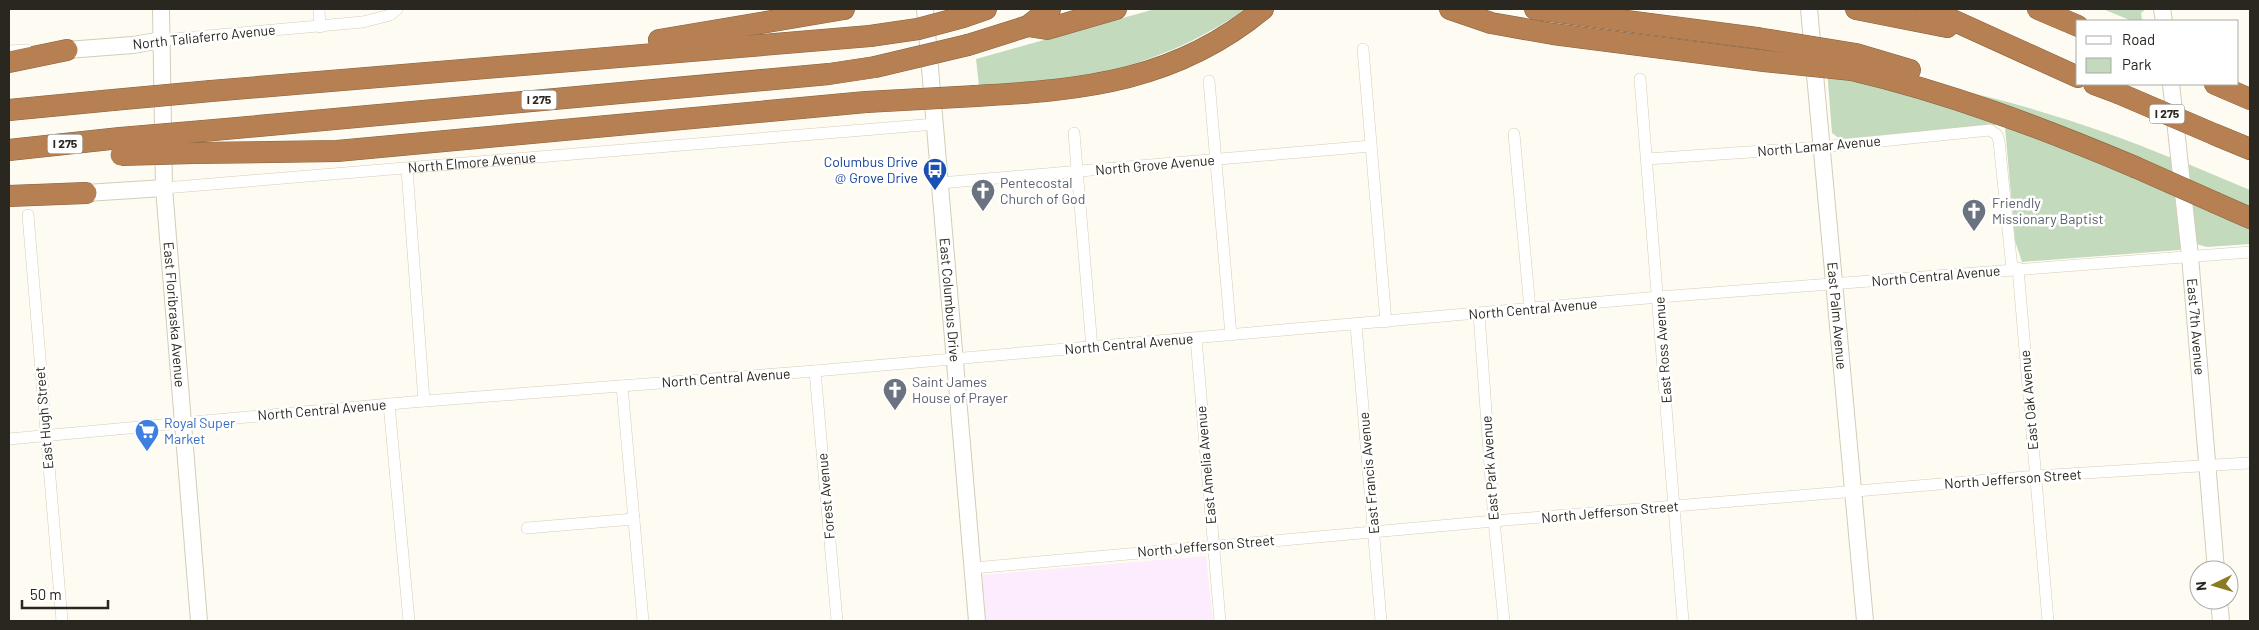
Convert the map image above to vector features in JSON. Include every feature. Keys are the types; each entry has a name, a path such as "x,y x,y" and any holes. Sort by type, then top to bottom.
{"highway":[{"path":"588,58 643,43 844,9"},
{"path":"9,110 588,58 870,36 918,28 986,9"},
{"name":"I 275","path":"10,150 120,146 203,131 829,74 875,67 968,45 1028,26 1050,9"},
{"path":"1028,26 1047,29 1116,9"},
{"path":"120,146 194,153 338,151 866,102 1068,89 1103,84 1184,58 1212,44 1263,9"},
{"path":"1450,9 1491,23 1553,34 1764,61 1854,62"},
{"path":"1536,9 1756,38 1854,62 1918,72 2029,118 2063,137 2250,218"},
{"path":"1856,9 1932,23 2003,44"},
{"path":"1928,9 2076,76"},
{"path":"2038,9 2076,25"},
{"path":"9,62 67,50"},
{"name":"I 275","path":"2096,85 2250,149"},
{"path":"2217,85 2250,100"},
{"path":"9,196 86,193"}],"street":[{"name":"East Floribraska Avenue","path":"161,9 164,188 199,621"},
{"path":"319,9 320,26"},
{"name":"East Columbus Drive","path":"925,9 977,621"},
{"name":"East Palm Avenue","path":"1809,9 1836,285 1865,621"},
{"name":"North Taliaferro Avenue","path":"9,51 67,50 133,45 162,40 320,26 374,20 390,15 396,10"},
{"path":"1363,49 1386,322"},
{"name":"East Ross Avenue","path":"1640,79 1659,298 1683,621"},
{"path":"1209,81 1231,335"},
{"name":"East 7th Avenue","path":"2171,85 2190,256 2215,560"},
{"name":"North Elmore Avenue","path":"9,200 407,169 934,124"},
{"name":"North Lamar Avenue","path":"1647,159 1822,146 1990,130"},
{"name":"East Oak Avenue","path":"1990,130 1997,135 2000,142 2015,268 2036,476 2048,621"},
{"path":"1074,133 1092,348"},
{"path":"1514,134 1530,309"},
{"name":"North Grove Avenue","path":"940,183 1371,146"},
{"path":"407,169 424,401"},
{"name":"East Hugh Street","path":"28,216 62,621"},
{"name":"North Central Avenue","path":"9,438 424,401 815,371 1659,298 1836,285 2015,268 2250,252"},
{"name":"East Park Avenue","path":"1479,314 1494,521 1504,621"},
{"name":"East Francis Avenue","path":"1356,325 1381,621"},
{"name":"East Amelia Avenue","path":"1196,338 1220,621"},
{"name":"Forest Avenue","path":"815,371 837,621"},
{"path":"622,386 643,621"},
{"path":"390,404 409,621"},
{"name":"North Jefferson Street","path":"973,568 1494,521 2036,476 2248,463"},
{"path":"526,528 634,519"}],"shaded area":[{"path":"1206,556 1213,621 986,621 982,575"}],"green space":[{"path":"1155,9 1246,9 1192,41 1134,64 1079,77 979,86 976,59"},
{"path":"2103,9 2146,9 2141,13 2142,20 2130,20"},
{"path":"1827,69 1935,85 2007,102 2092,128 2174,159 2182,248 2179,250 2022,262 2015,241 2005,127 1996,125 1840,139 1832,133"},
{"path":"2188,164 2250,190 2250,244 2207,247 2196,244"}],"place":[{"name":"Columbus Drive @ Grove Drive","path":"935,191"},
{"name":"Pentecostal Church of God","path":"983,212"},
{"name":"Friendly Missionary Baptist","path":"1974,232"},
{"name":"Saint James House of Prayer","path":"895,411"},
{"name":"Royal Super Market","path":"147,452"}]}
